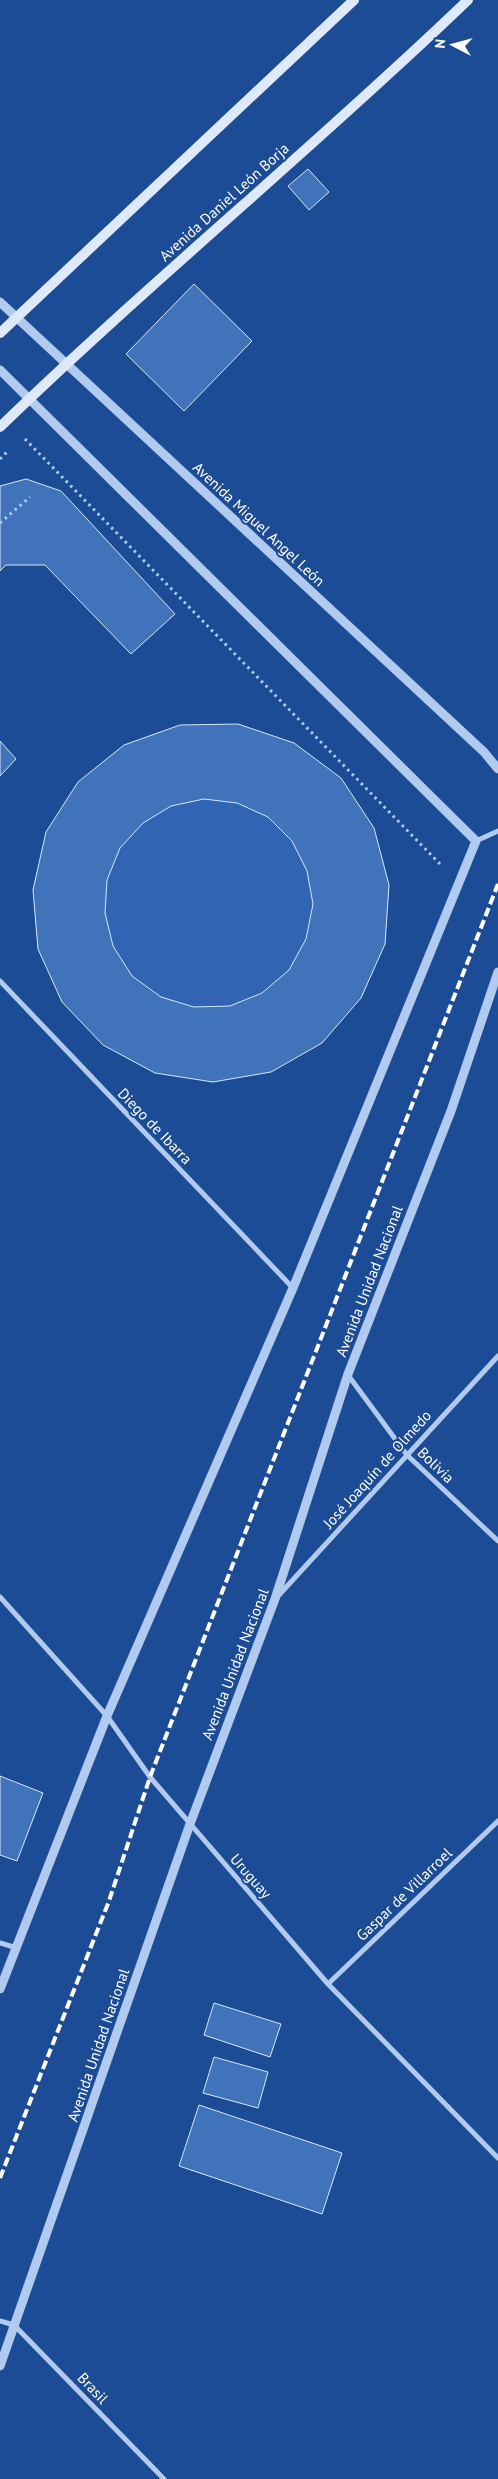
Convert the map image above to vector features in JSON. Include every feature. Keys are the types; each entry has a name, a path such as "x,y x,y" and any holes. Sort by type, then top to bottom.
{"main road":[{"path":"0,333 354,0"},
{"name":"Avenida Daniel León Borja","path":"0,427 66,364 408,57 468,0"}],"street":[{"name":"Avenida Miguel Angel León","path":"0,302 484,752 498,769"},
{"path":"0,370 476,841"},
{"path":"0,1989 107,1716 293,1288 476,841 498,831"},
{"name":"Avenida Unidad Nacional","path":"0,2366 190,1824 275,1600 348,1374 451,1111 498,972"},
{"name":"Diego de Ibarra","path":"0,980 293,1288"},
{"name":"José Joaquín de Olmedo","path":"275,1600 498,1356"},
{"name":"Bolivia","path":"348,1374 407,1454 498,1541"},
{"name":"Uruguay","path":"0,1598 107,1716 150,1777 328,1984 498,2158"},
{"name":"Gaspar de Villarroel","path":"328,1984 498,1821"},
{"path":"0,1943 16,1948"},
{"name":"Brasil","path":"0,2321 14,2325 164,2479"}],"path":[{"path":"12,415 23,437 460,884"},
{"path":"0,523 30,497"}],"shaded area":[{"path":"238,724 294,743 341,778 374,828 389,885 385,944 361,998 322,1043 271,1072 213,1082 155,1073 103,1045 62,1002 38,949 33,890 46,832"}],"building":[{"path":"308,169 329,192 309,210 288,186"},
{"path":"194,284 252,341 184,411 126,354"},
{"path":"26,479 61,491 175,614 131,654 45,565 6,565 0,571 0,486"},
{"path":"238,724 294,743 341,778 374,828 389,885 385,944 361,998 322,1043 271,1072 213,1082 155,1073 103,1045 62,1002 38,949 33,890 46,832 78,782 124,745 180,725","holes":["204,799 237,803 268,817 292,841 307,871 313,904 306,939 289,970 262,993 230,1006 194,1007 161,997 132,976 113,946 105,913 107,880 120,848 143,823 171,806"]},
{"path":"0,741 16,759 0,776"},
{"path":"0,1776 43,1793 17,1861 0,1855"},
{"path":"214,2003 281,2024 270,2057 204,2035"},
{"path":"214,2057 268,2072 258,2108 203,2093"},
{"path":"199,2105 342,2153 322,2214 179,2166"}],"railway":[{"path":"0,2178 109,1901 150,1777 498,884"}]}
